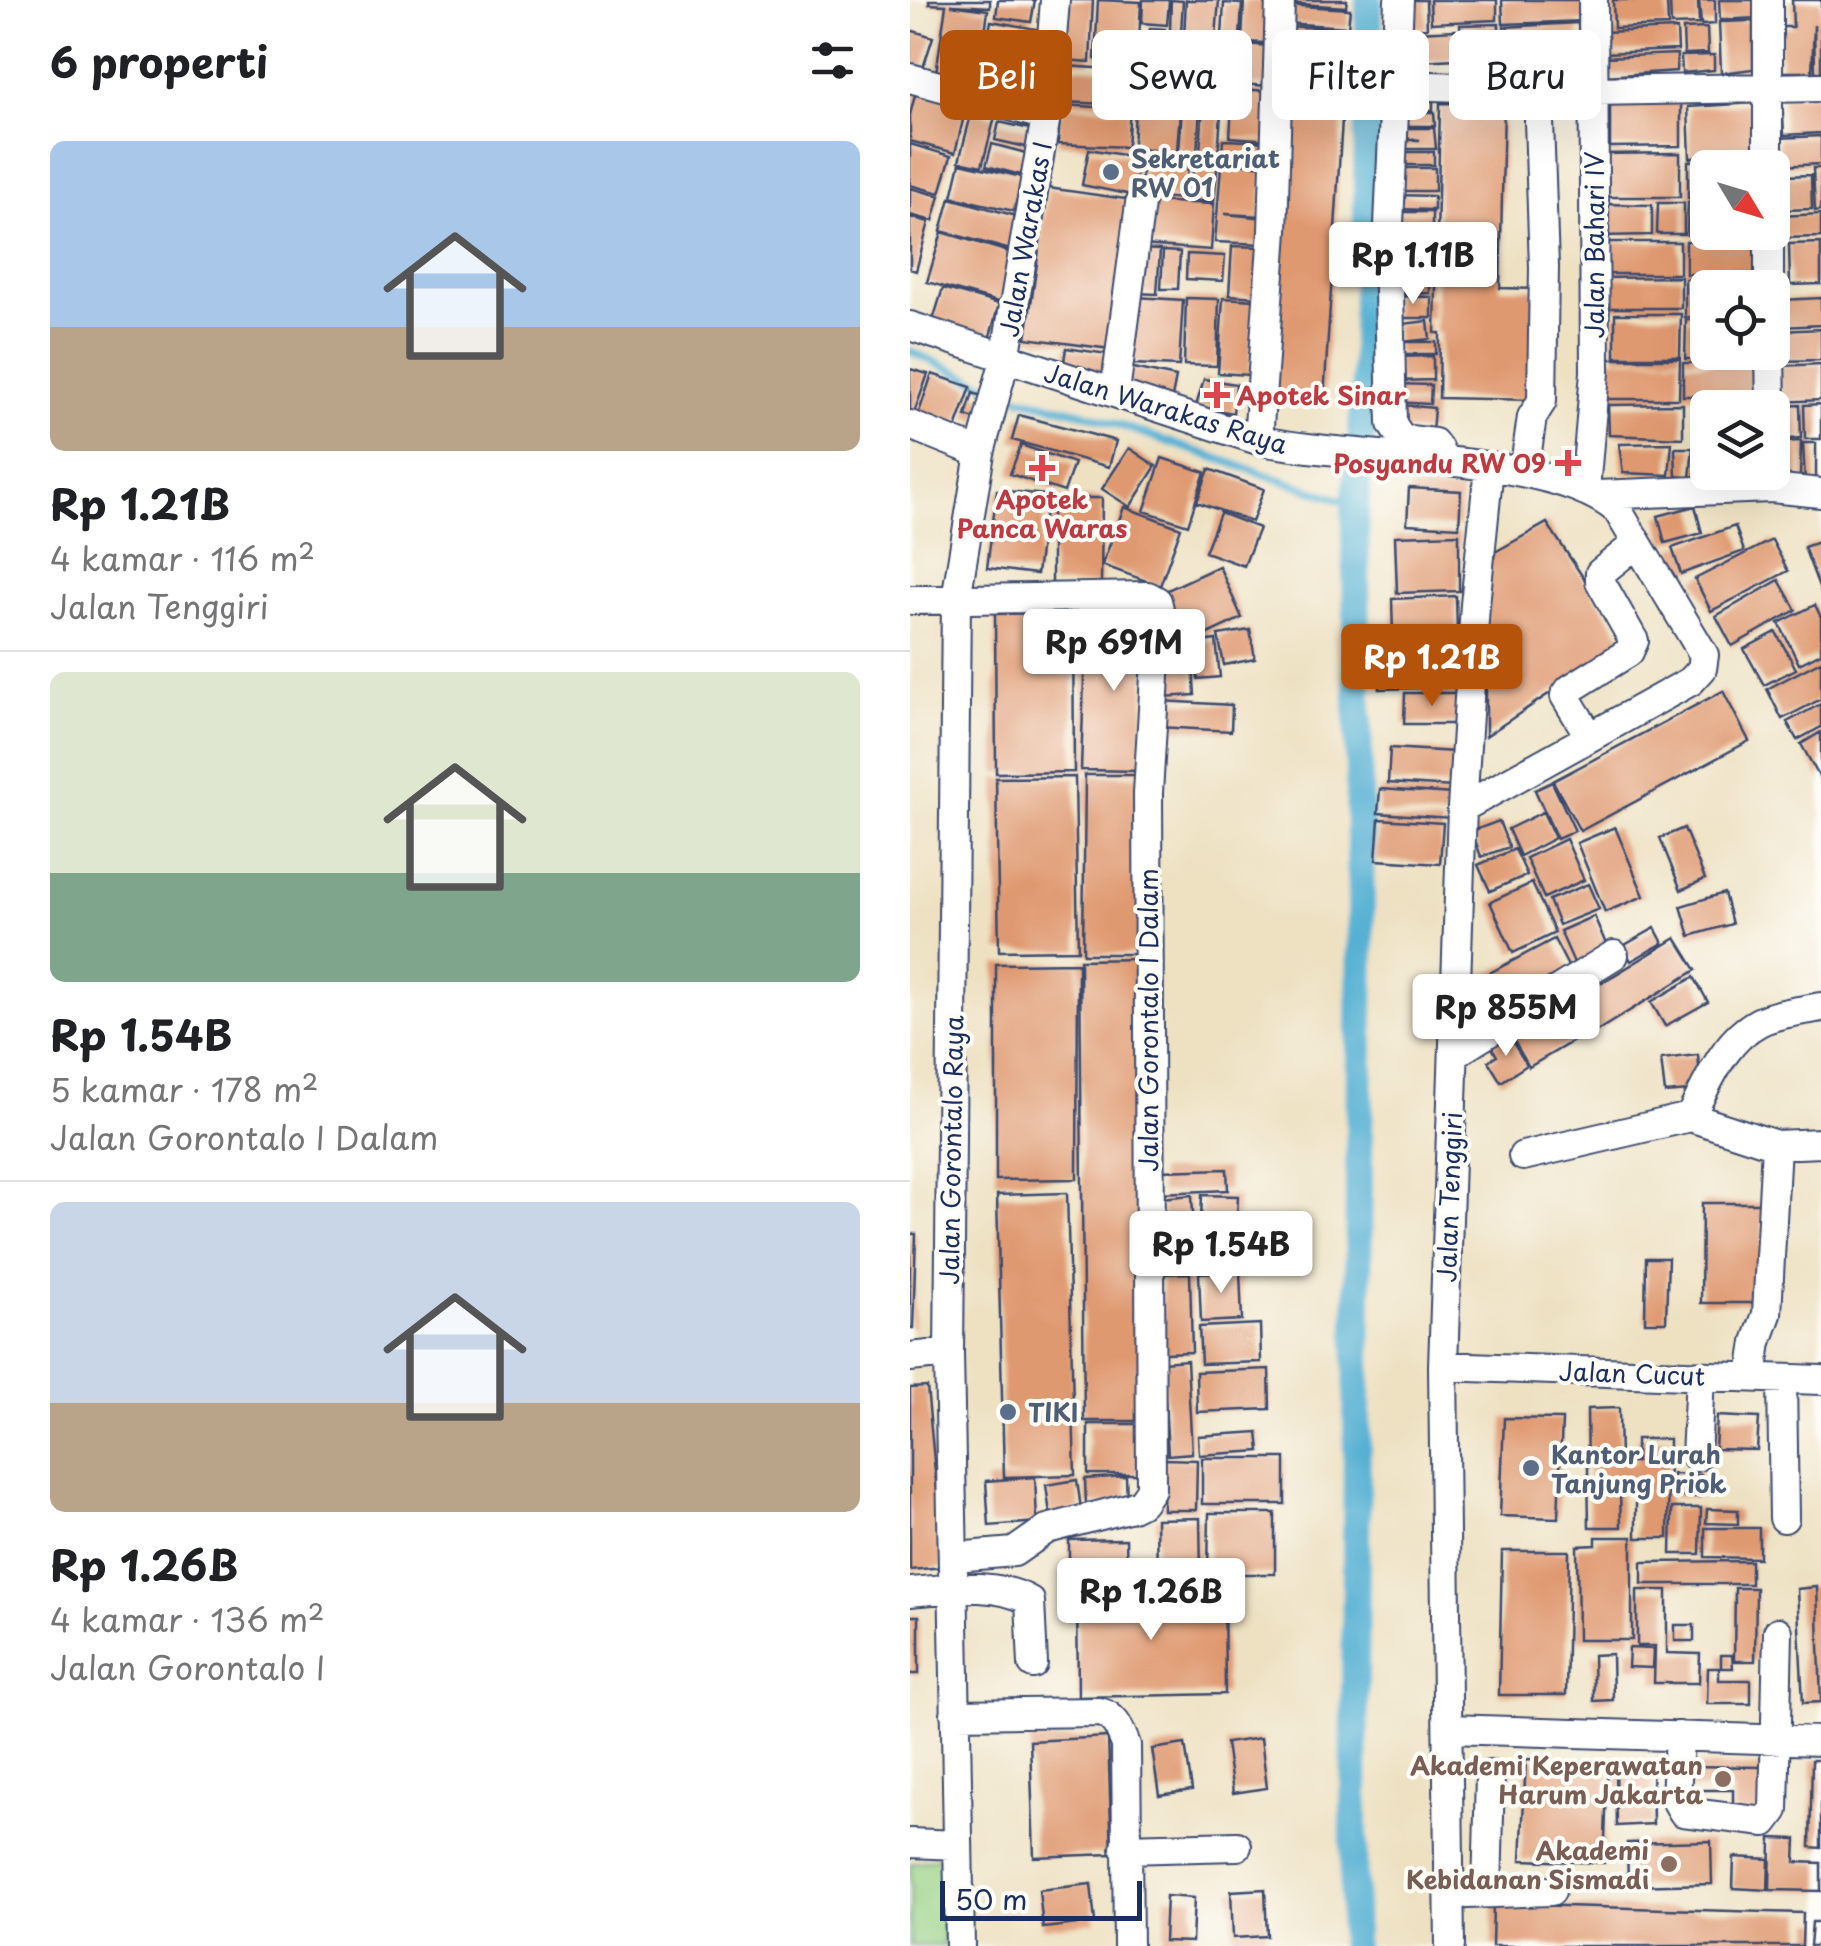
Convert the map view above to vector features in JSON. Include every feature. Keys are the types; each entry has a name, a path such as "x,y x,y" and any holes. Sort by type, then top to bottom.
{"street":[{"name":"Jalan Warakas I","path":"1053,30 1056,0"},
{"path":"1258,440 1273,231 1280,0"},
{"path":"1399,30 1400,0"},
{"name":"Jalan Bahari IV","path":"1594,0 1594,30"},
{"path":"1768,0 1768,150"},
{"path":"910,78 940,86"},
{"path":"1601,91 1821,87"},
{"name":"Jalan Warakas I","path":"1004,366 1045,120"},
{"path":"1395,120 1388,247 1392,424 1402,439 1434,443 1438,462 1524,472 1592,492 1618,510 1704,655 1702,669 1690,680 1462,808"},
{"name":"Jalan Bahari IV","path":"1592,492 1594,120"},
{"path":"1524,472 1532,417 1542,401 1544,266 1539,122"},
{"path":"1115,392 1140,204"},
{"name":"Jalan Warakas Raya","path":"910,326 1004,366 1115,392 1258,440 1298,449 1438,462"},
{"name":"Jalan Gorontalo Raya","path":"960,1946 949,1353 956,599 980,453 1004,366"},
{"path":"910,425 980,453"},
{"name":"Jalan Tenggiri","path":"1450,1946 1442,1366 1462,808 1475,605 1489,466"},
{"path":"1592,492 1690,485"},
{"path":"1790,485 1821,493"},
{"path":"1590,737 1565,696 1629,652 1634,640 1600,581 1600,573 1636,544"},
{"name":"Jalan Gorontalo I Dalam","path":"955,1556 1014,1552 1057,1525 1142,1502 1151,1489 1148,793 1159,609 1157,601 1148,596 956,599"},
{"path":"910,600 956,599"},
{"path":"1454,1054 1614,955"},
{"path":"1690,1117 1723,1055 1741,1035 1761,1020 1821,1007"},
{"path":"1523,1156 1690,1117 1776,1145 1821,1143"},
{"path":"1752,1376 1757,1342 1767,1314 1776,1145"},
{"path":"910,1357 949,1353"},
{"name":"Jalan Cucut","path":"1442,1366 1821,1380"},
{"path":"1696,1458 1700,1376"},
{"path":"1782,1379 1784,1518"},
{"path":"910,1592 956,1588 1015,1592 1030,1601 1033,1664"},
{"path":"1679,1736 1676,1800 1683,1812 1765,1822 1774,1810 1778,1632"},
{"path":"955,1714 1109,1714 1126,1745 1128,1946"},
{"path":"1448,1729 1821,1741"},
{"path":"1487,1892 1490,1775"},
{"path":"910,1843 958,1845"},
{"path":"1126,1850 1237,1846"},
{"path":"1451,1894 1551,1890"}],"green space":[{"path":"941,1857 944,1946 910,1946 910,1864"}],"building":[{"path":"929,0 990,0 990,7 951,5 988,10 985,30 942,30 946,5 929,4"},
{"path":"998,0 1035,0 1031,22 996,17"},
{"path":"1068,0 1093,0 1090,62 1072,61 1072,30 1066,30"},
{"path":"1098,0 1141,2 1140,30 1096,30"},
{"path":"1143,0 1169,0 1167,25 1142,23"},
{"path":"1171,0 1183,1 1181,30 1170,30"},
{"path":"1186,0 1219,0 1217,30 1184,30"},
{"path":"1244,0 1269,0 1267,43 1252,42 1252,30 1243,30"},
{"path":"1284,0 1347,0 1346,7"},
{"path":"1404,0 1426,0 1427,28 1405,29"},
{"path":"1430,0 1497,0 1497,20 1431,23"},
{"path":"1502,0 1584,0 1585,21 1503,24"},
{"path":"1613,0 1667,0 1668,26 1614,28"},
{"path":"1670,0 1698,0 1699,24 1671,25"},
{"path":"1699,0 1715,0 1715,24 1701,25"},
{"path":"1719,0 1756,0 1756,18 1720,20"},
{"path":"1792,0 1821,0 1821,72 1815,72 1814,25 1812,72 1781,72 1779,27 1793,27"},
{"path":"1224,3 1242,4 1240,30 1222,30"},
{"path":"1283,5 1350,9 1348,27 1282,23"},
{"path":"991,21 1036,29 1036,30 989,30"},
{"path":"1753,21 1753,69 1721,73 1719,22"},
{"path":"1578,23 1578,30 1504,30"},
{"path":"1499,24 1499,30 1460,30 1460,25"},
{"path":"1284,26 1343,29 1343,30 1284,30"},
{"path":"1707,28 1708,53 1684,54 1683,29"},
{"path":"1677,29 1678,50 1604,53 1603,32"},
{"path":"910,30 933,37 923,68 910,64"},
{"path":"1449,30 1449,59 1429,60 1429,31"},
{"path":"1252,45 1271,46 1269,86 1252,85"},
{"path":"1677,54 1676,71 1606,76 1604,57"},
{"path":"1714,55 1714,70 1682,73 1681,56"},
{"path":"1072,67 1092,68 1092,103 1072,102"},
{"path":"1252,90 1272,91 1271,140 1230,137 1231,120 1252,120"},
{"path":"916,91 940,97 940,120 963,120 955,153 910,141 910,115"},
{"path":"1429,92 1433,92 1433,110 1429,110"},
{"path":"1821,94 1821,133 1784,135 1782,96"},
{"path":"1610,97 1681,97 1681,146 1610,147"},
{"path":"1440,103 1449,103 1449,120 1504,120 1500,288 1539,289 1537,400 1439,398 1440,333 1435,333"},
{"path":"1755,103 1758,150 1690,150 1690,158 1688,107"},
{"path":"1072,106 1092,107 1092,120 1129,120 1127,147 1058,144 1060,120 1072,120"},
{"path":"1429,112 1434,112 1435,126 1401,126 1401,120 1429,120"},
{"path":"970,120 994,120 982,166 959,161"},
{"path":"1134,120 1179,120 1177,151 1133,149"},
{"path":"1181,120 1199,120 1197,152 1179,151"},
{"path":"1202,120 1221,120 1218,156 1200,154"},
{"path":"1290,120 1342,120 1324,398 1272,395"},
{"path":"999,122 1030,129 1026,147 995,140"},
{"path":"1403,128 1434,128 1436,149 1400,149 1400,140 1420,140 1402,138"},
{"path":"1821,136 1821,164 1790,166 1790,150 1779,150 1778,138"},
{"path":"1223,140 1270,142 1269,165 1229,162 1264,166 1261,216 1225,214 1266,218 1264,244 1215,242"},
{"path":"910,144 951,156 940,193 910,185"},
{"path":"992,144 1026,153 1021,175 986,166"},
{"name":"Sekretariat RW 01","path":"1089,149 1140,158 1132,195 1082,185"},
{"path":"1398,152 1434,152 1434,165 1398,165"},
{"path":"1680,153 1680,197 1600,197 1600,154"},
{"path":"1143,158 1188,161 1186,199 1140,196"},
{"path":"1194,158 1218,159 1214,202 1191,200"},
{"path":"1690,161 1690,198 1688,198"},
{"path":"960,163 1022,177 1014,211 952,197"},
{"path":"1399,168 1435,168 1435,191 1399,191"},
{"path":"1813,168 1821,168 1821,210 1815,211"},
{"path":"1811,175 1812,209 1790,210 1790,176"},
{"path":"910,188 940,196 933,221 910,215"},
{"path":"1048,188 1133,200 1111,349 1026,338"},
{"path":"1395,195 1434,196 1434,210 1394,209"},
{"path":"950,198 1020,217 1011,250 941,231"},
{"path":"1146,201 1214,204 1211,250 1143,245"},
{"path":"1688,202 1690,202 1690,235"},
{"path":"1658,203 1684,203 1684,234 1657,234"},
{"path":"1599,204 1652,205 1652,235 1599,236"},
{"path":"1397,212 1432,212 1432,250 1395,249"},
{"path":"1821,214 1821,237 1790,238 1790,215"},
{"path":"910,217 929,222 916,271 910,269"},
{"path":"942,232 1019,255 1005,304 927,282"},
{"path":"1686,241 1690,241 1690,250 1760,250 1760,270 1690,270 1686,274"},
{"path":"1600,242 1680,242 1680,274 1600,274"},
{"path":"1821,243 1821,284 1790,285 1790,244"},
{"path":"1232,246 1260,247 1257,297 1229,295"},
{"path":"1137,249 1160,250 1157,294 1134,293"},
{"path":"1163,251 1180,252 1178,289 1161,289"},
{"path":"1392,252 1434,253 1433,268 1392,267"},
{"path":"1187,254 1225,256 1223,281 1186,279"},
{"path":"1396,271 1430,271 1430,293 1396,294"},
{"path":"1681,277 1681,308 1601,308 1601,278"},
{"path":"1685,279 1690,279 1690,317 1685,317"},
{"path":"943,288 999,304 988,343 931,327"},
{"path":"1394,296 1432,297 1432,318 1393,318"},
{"path":"1136,297 1183,300 1179,366 1132,364"},
{"path":"1186,298 1219,299 1217,366 1184,365"},
{"path":"1223,298 1254,300 1250,375 1218,373"},
{"path":"1821,298 1821,325 1790,327 1790,300"},
{"path":"1615,314 1681,314 1680,357 1615,357"},
{"path":"1686,320 1690,320 1690,359 1685,359"},
{"path":"1428,321 1430,339 1402,342 1436,342 1436,354 1397,354 1395,325"},
{"path":"1821,329 1821,360 1790,361 1790,331"},
{"path":"1066,348 1115,355 1111,382 1062,375"},
{"path":"1433,356 1433,380 1397,381 1396,357"},
{"path":"1604,359 1680,359 1679,399 1604,399"},
{"path":"1683,363 1690,363 1690,370 1758,370 1758,390 1690,390 1690,396 1683,396"},
{"path":"1821,364 1821,400 1790,402 1790,390 1780,390 1779,370 1790,370 1790,365"},
{"path":"1129,367 1176,377 1171,402 1124,392"},
{"path":"910,369 928,374 914,413 910,412"},
{"path":"932,374 971,387 955,431 917,418"},
{"name":"Apotek Sinar","path":"1204,379 1236,384 1233,413 1196,406"},
{"path":"1396,384 1431,385 1430,404 1396,402"},
{"path":"973,393 984,397 977,420 966,416"},
{"path":"1683,404 1683,438 1609,435 1608,405"},
{"path":"1821,404 1821,439 1805,439 1804,405"},
{"path":"1401,405 1434,408 1432,433 1398,430"},
{"path":"1790,405 1800,405 1801,438 1790,439"},
{"path":"1019,415 1116,441 1109,467 1012,440"},
{"path":"1790,441 1801,441 1800,479 1790,480"},
{"path":"1672,443 1669,475 1623,473 1619,444"},
{"path":"1803,443 1816,443 1816,483 1805,483"},
{"name":"Apotek Panca Waras","path":"1021,445 1074,463 1064,492 1010,474"},
{"path":"1129,448 1156,466 1130,507 1102,489"},
{"path":"1675,448 1690,448 1690,478 1676,476"},
{"path":"1162,458 1205,472 1188,525 1144,511"},
{"path":"1209,469 1264,489 1252,522 1197,502"},
{"path":"1409,488 1461,491 1459,527 1407,524"},
{"path":"997,490 1047,495 1037,574 987,568"},
{"path":"1052,498 1102,498 1101,584 1052,585"},
{"path":"1695,506 1702,533 1665,543 1658,516"},
{"path":"1124,507 1181,528 1160,586 1102,565"},
{"path":"1220,513 1259,528 1244,566 1205,552"},
{"path":"1547,523 1626,642 1486,736 1486,557"},
{"path":"1735,526 1744,551 1681,574 1672,548"},
{"path":"1459,534 1459,591 1397,593 1395,536"},
{"path":"1772,540 1788,571 1711,611 1695,579"},
{"path":"1821,541 1821,592 1804,547"},
{"path":"1219,566 1242,618 1184,645 1161,593"},
{"path":"1779,580 1796,610 1732,646 1716,616"},
{"path":"1456,596 1457,632 1393,635 1392,599"},
{"path":"1815,605 1821,617 1821,653 1799,664 1779,623"},
{"path":"1073,613 1074,772 996,773 995,614"},
{"path":"1086,616 1147,618 1142,771 1081,770"},
{"path":"1250,630 1255,659 1224,665 1218,635"},
{"path":"1776,632 1796,669 1764,685 1744,649"},
{"path":"1456,639 1458,687 1379,689 1378,641"},
{"path":"1216,640 1220,677 1198,679 1194,643"},
{"path":"1191,644 1192,662 1165,664 1164,646"},
{"path":"1821,661 1821,699 1782,719 1767,689"},
{"path":"1193,665 1195,695 1162,697 1160,668"},
{"path":"1723,691 1749,741 1580,831 1553,781"},
{"path":"1405,693 1459,693 1459,724 1404,724"},
{"path":"1161,701 1232,705 1231,731 1159,727"},
{"path":"1821,704 1821,727 1797,740 1787,722"},
{"path":"1821,732 1821,780 1801,744"},
{"path":"1390,748 1455,752 1453,787 1388,783"},
{"path":"1085,775 1140,775 1139,954 1083,954"},
{"path":"1075,777 1078,950 999,951 996,778"},
{"path":"1552,782 1575,831 1557,839 1535,790"},
{"path":"1380,789 1453,794 1451,818 1378,813"},
{"path":"1543,812 1555,838 1520,856 1508,829"},
{"path":"1379,819 1443,823 1440,864 1376,860"},
{"path":"1499,821 1509,847 1481,857 1472,831"},
{"path":"1615,827 1644,896 1605,912 1577,843"},
{"path":"1684,828 1705,879 1681,890 1660,838"},
{"path":"1566,839 1584,880 1544,898 1526,858"},
{"path":"1515,849 1527,875 1490,891 1478,865"},
{"path":"1532,883 1555,933 1513,953 1490,902"},
{"path":"1588,884 1599,909 1559,925 1549,900"},
{"path":"1724,893 1732,924 1690,936 1681,906"},
{"path":"1594,916 1609,951 1575,965 1560,931"},
{"path":"1655,928 1663,943 1631,961 1623,946"},
{"path":"1676,938 1696,970 1595,1032 1575,999"},
{"path":"1554,939 1573,976 1501,1014 1482,977"},
{"path":"1141,959 1144,1421 1084,1421 1080,960"},
{"path":"1078,963 1077,1179 996,1180 996,964"},
{"path":"1694,977 1708,1002 1665,1026 1651,1002"},
{"path":"1570,998 1590,1031 1529,1067 1510,1034"},
{"path":"1508,1035 1527,1065 1501,1082 1488,1061 1497,1056 1491,1046"},
{"path":"1698,1055 1701,1090 1665,1093 1661,1059"},
{"path":"1227,1169 1228,1190 1160,1193 1159,1171"},
{"path":"1067,1193 1075,1475 1004,1477 997,1195"},
{"path":"1192,1195 1195,1254 1164,1256 1161,1198"},
{"path":"1202,1195 1238,1196 1236,1242 1200,1241"},
{"path":"1702,1203 1763,1203 1763,1303 1701,1303"},
{"path":"910,1234 916,1234 913,1328 910,1328"},
{"path":"1646,1258 1668,1258 1666,1322 1645,1322"},
{"path":"1240,1271 1242,1320 1201,1322 1199,1273"},
{"path":"1190,1273 1192,1352 1164,1353 1161,1274"},
{"path":"1260,1324 1261,1362 1201,1364 1199,1327"},
{"path":"1187,1360 1192,1453 1168,1455 1163,1362"},
{"path":"1269,1369 1270,1409 1197,1412 1196,1372"},
{"path":"927,1387 944,1567 910,1570 910,1388"},
{"path":"1619,1408 1620,1462 1636,1462 1636,1439 1669,1439 1668,1538 1636,1538 1636,1492 1620,1492 1621,1527 1589,1527 1587,1409"},
{"path":"1717,1416 1759,1418 1757,1450 1715,1449"},
{"name":"Kantor Lurah Tanjung Priok","path":"1504,1418 1562,1419 1558,1518 1500,1516"},
{"path":"1088,1424 1149,1424 1149,1474 1088,1474"},
{"path":"1258,1432 1260,1451 1199,1455 1198,1436"},
{"path":"1202,1458 1285,1458 1285,1504 1202,1504"},
{"path":"1164,1459 1197,1460 1196,1510 1163,1510"},
{"path":"1673,1474 1701,1475 1699,1497 1672,1496"},
{"path":"1126,1476 1127,1502 1086,1505 1085,1479"},
{"path":"1035,1477 1037,1522 989,1526 986,1481"},
{"path":"1077,1480 1081,1509 1050,1514 1046,1485"},
{"path":"1672,1508 1701,1508 1700,1554 1671,1554"},
{"path":"1707,1509 1738,1510 1738,1524 1706,1523"},
{"path":"1209,1513 1275,1513 1275,1574 1208,1574"},
{"path":"1200,1518 1201,1574 1157,1575 1156,1519"},
{"path":"1705,1528 1759,1528 1759,1558 1705,1557"},
{"path":"1596,1537 1632,1537 1632,1640 1578,1640 1577,1546 1596,1545"},
{"path":"1126,1539 1127,1577 1069,1578 1069,1540"},
{"path":"1502,1551 1569,1551 1566,1695 1499,1695"},
{"path":"1751,1561 1751,1584 1642,1584 1642,1562"},
{"path":"1817,1587 1821,1702 1803,1703 1797,1589"},
{"path":"1735,1588 1756,1588 1755,1661 1734,1661"},
{"path":"1224,1589 1225,1694 1078,1697 1077,1591"},
{"path":"1637,1590 1667,1590 1667,1653 1700,1654 1699,1683 1654,1683 1655,1646 1637,1646"},
{"path":"910,1616 919,1616 919,1674 910,1674"},
{"path":"1675,1625 1694,1625 1694,1641 1675,1641"},
{"path":"1629,1648 1653,1649 1652,1668 1628,1667"},
{"path":"1612,1654 1613,1700 1594,1701 1593,1655"},
{"path":"1721,1655 1732,1655 1733,1668 1721,1668"},
{"path":"1708,1668 1719,1668 1719,1680 1751,1680 1751,1704 1707,1704"},
{"path":"1108,1737 1112,1854 1034,1857 1030,1741"},
{"path":"1261,1738 1267,1788 1233,1793 1226,1743"},
{"path":"1185,1744 1192,1790 1159,1795 1152,1749"},
{"path":"1526,1759 1608,1762 1604,1863 1521,1860"},
{"path":"1812,1760 1821,1760 1821,1848 1810,1847"},
{"path":"1652,1762 1653,1824 1617,1826 1616,1763"},
{"name":"Akademi Keperawatan Harum Jakarta","path":"1684,1766 1763,1767 1762,1812 1733,1812 1733,1790 1684,1790"},
{"path":"1771,1838 1796,1839 1795,1862 1821,1863 1821,1891 1770,1890"},
{"name":"Akademi Kebidanan Sismadi","path":"1711,1841 1712,1884 1628,1886 1627,1843"},
{"path":"1734,1857 1769,1859 1768,1890 1733,1888"},
{"path":"1091,1884 1095,1922 1043,1928 1039,1890"},
{"path":"1265,1889 1267,1936 1233,1938 1231,1891"},
{"path":"1166,1896 1194,1898 1192,1942 1164,1941"},
{"path":"1493,1904 1803,1913 1802,1946 1492,1946"},
{"path":"1812,1922 1821,1922 1821,1946 1810,1946"}],"waterway":[{"path":"1353,1946 1361,907 1355,505 1365,394 1369,0"},
{"path":"910,351 1005,394 1083,413 1355,505"}],"place":[{"name":"Sekretariat RW 01","path":"1111,172"},
{"name":"Apotek Sinar","path":"1217,395"},
{"name":"Posyandu RW 09","path":"1568,463"},
{"name":"Apotek Panca Waras","path":"1042,468"},
{"name":"TIKI","path":"1008,1412"},
{"name":"Kantor Lurah Tanjung Priok","path":"1531,1468"},
{"name":"Akademi Keperawatan Harum Jakarta","path":"1723,1779"},
{"name":"Akademi Kebidanan Sismadi","path":"1669,1864"}]}
